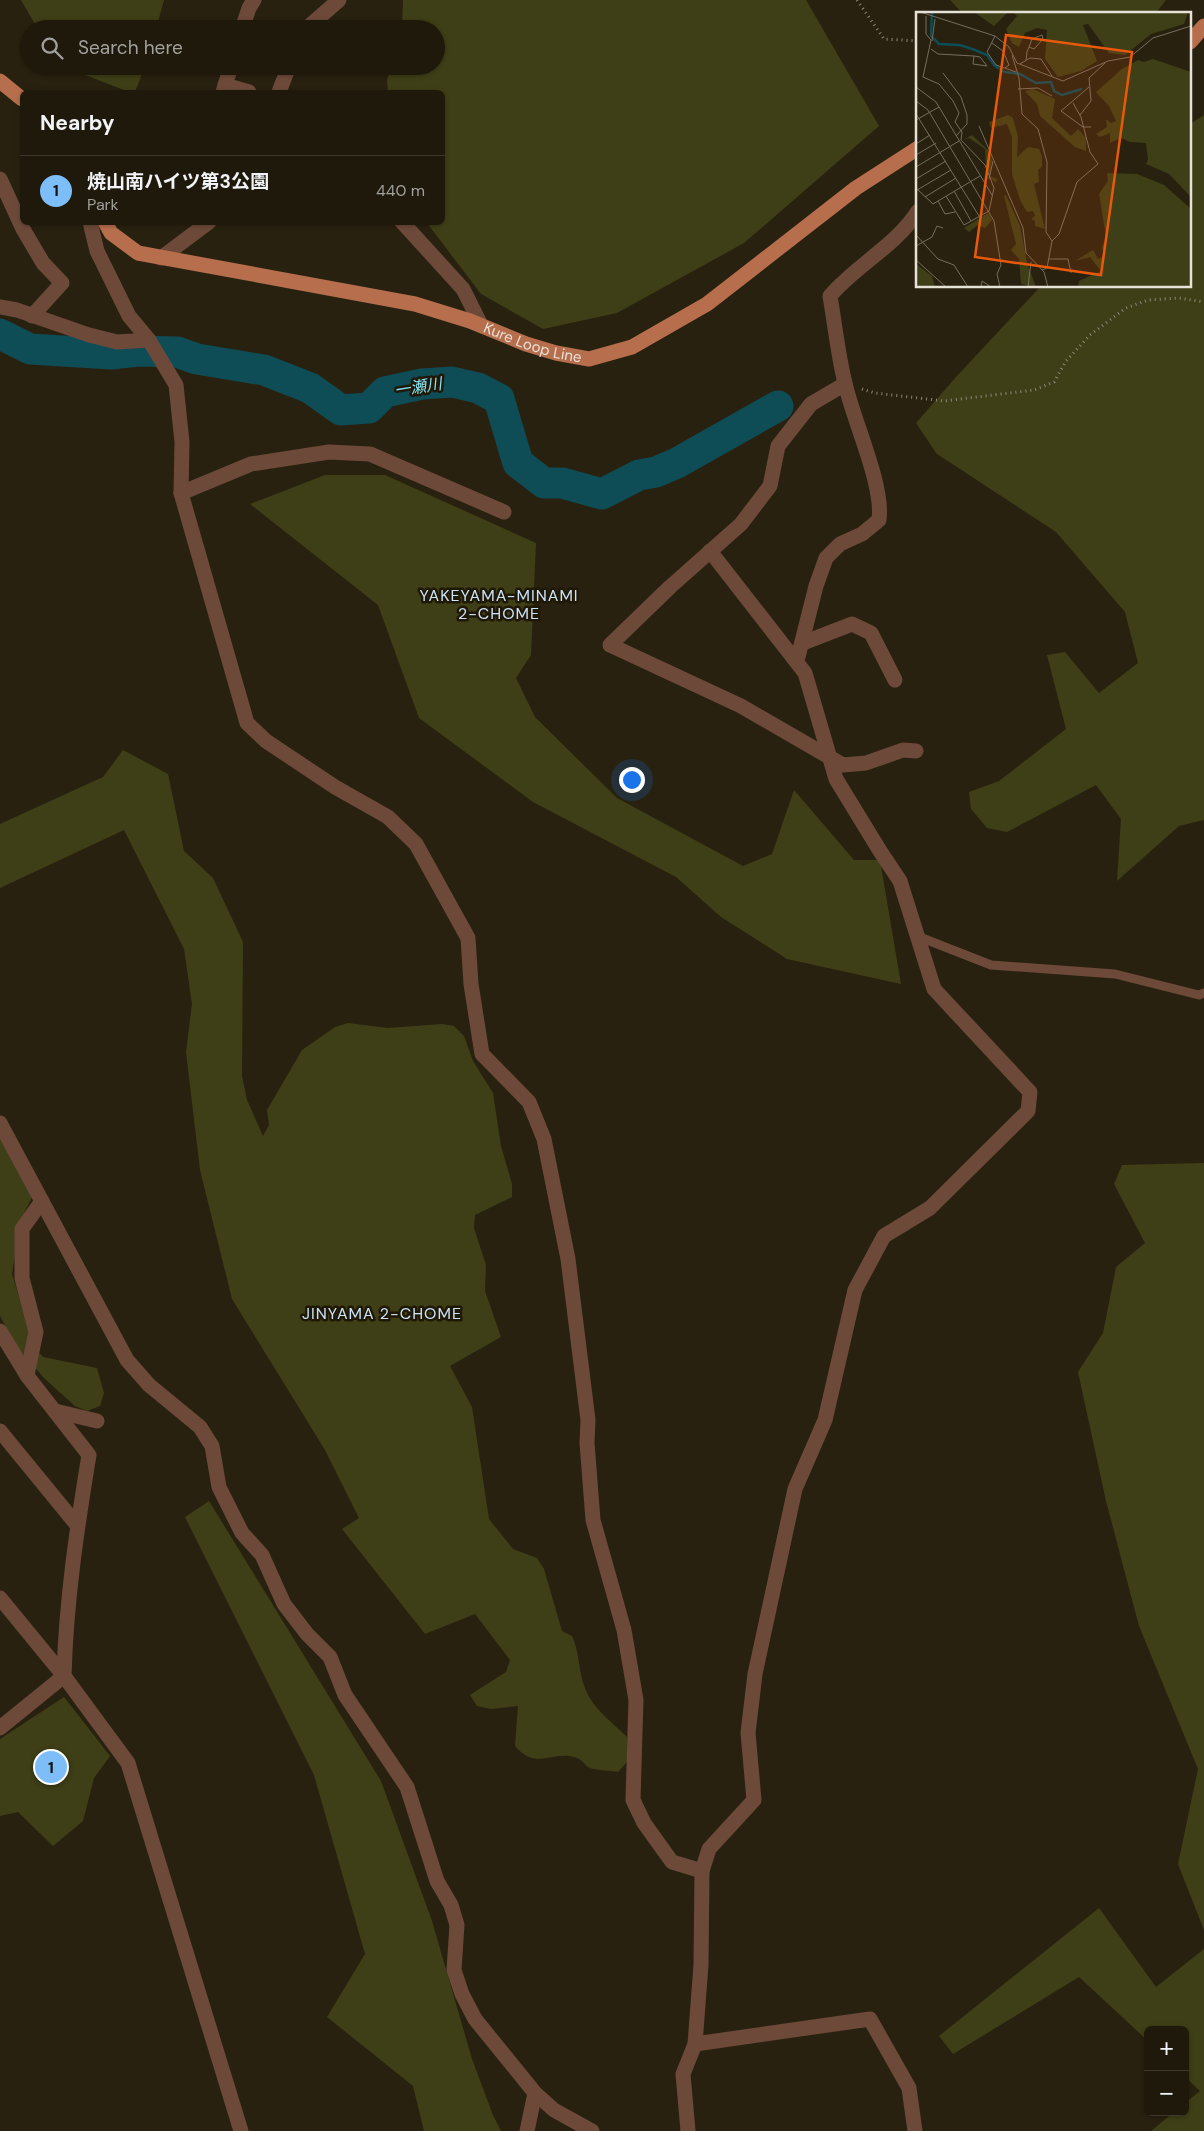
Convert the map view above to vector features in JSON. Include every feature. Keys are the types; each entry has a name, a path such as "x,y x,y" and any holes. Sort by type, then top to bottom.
{"main road":[{"path":"1192,40 1204,26"},
{"path":"0,81 20,97"},
{"name":"Kure Loop Line","path":"107,225 111,233 138,253 415,304 481,325 556,354 589,359 632,347 707,304 856,188 916,149"}],"street":[{"path":"245,20 248,8 254,0"},
{"path":"316,20 339,0"},
{"path":"224,89 228,75"},
{"path":"280,90 286,75"},
{"path":"0,179 20,222"},
{"path":"797,661 816,586 826,558 840,544 862,534 878,520 880,509 845,384 830,296 842,282 909,226 916,215"},
{"path":"21,225 42,263 62,284 32,316"},
{"path":"91,225 98,251 129,316 149,340 176,385 182,442 181,493 246,723 266,740 336,787 388,816 416,844 468,938 471,984 482,1054 529,1102 544,1139 570,1268 588,1420 587,1443 592,1520 624,1630 636,1700 633,1800 644,1823 672,1862 702,1871"},
{"path":"161,258 204,225"},
{"path":"405,225 463,290 481,325"},
{"path":"0,307 117,342 149,340"},
{"path":"845,384 811,404 797,420 778,446 770,486 741,524 610,645 741,706 843,765 866,763 903,750 916,751"},
{"path":"181,493 251,464 329,452 370,454 504,512"},
{"path":"688,2131 683,2074 696,2044 701,1965 702,1871 709,1849 754,1800 748,1733 755,1674 795,1490 824,1420 854,1290 884,1236 930,1208 1028,1111 1030,1092 934,989 900,881 836,779 805,673 710,551"},
{"path":"802,643 852,624 871,633 895,680"},
{"path":"0,1123 127,1360 149,1385 200,1427 212,1446 219,1487 242,1533 262,1555 284,1604 307,1634 330,1657 345,1695 407,1788 437,1881 451,1905 457,1925 454,1970 462,1994 475,2019 535,2093 554,2110 592,2131"},
{"path":"27,1375 36,1332 22,1278 22,1229 42,1201"},
{"path":"0,1331 27,1375 89,1455 77,1525 65,1624 64,1676 0,1728"},
{"path":"55,1411 97,1421"},
{"path":"0,1431 77,1525"},
{"path":"0,1598 64,1676 128,1763 241,2131"},
{"path":"696,2044 870,2019 909,2088 915,2131"},
{"path":"527,2131 535,2093"}],"lane":[{"path":"917,936 991,965 1115,974 1199,995 1204,994"}],"path":[{"path":"857,0 884,39 916,41"},
{"path":"845,384 875,393 944,401 1034,390 1054,382 1066,361 1090,335 1126,308 1148,300 1179,298 1204,302"}],"shaded area":[{"path":"21,0 164,0 158,20 33,20"},
{"path":"403,0 806,0 879,126 744,243 617,313 543,329 481,294 429,225 445,225 445,90 388,90 387,80 389,75 445,75 445,20 402,20"},
{"path":"950,0 1166,0 1157,12 961,12"},
{"path":"85,75 142,75 136,90 124,90"},
{"path":"1204,115 1204,820 1179,826 1117,881 1121,819 1096,785 1007,832 987,828 971,809 969,792 999,781 1066,729 1047,655 1065,652 1099,693 1138,663 1125,612 1056,532 937,454 916,423 1039,288 1192,288 1192,123"},
{"path":"325,475 385,475 536,543 531,655 516,678 535,717 617,798 743,866 772,854 794,790 854,860 880,860 901,984 787,959 721,917 676,877 533,802 419,718 378,605 250,504"},
{"path":"123,750 168,774 184,851 213,878 243,942 242,1076 247,1100 263,1136 269,1125 267,1110 302,1050 335,1027 348,1023 388,1028 442,1024 454,1026 464,1036 473,1061 493,1093 501,1146 512,1184 512,1197 475,1215 474,1228 486,1265 485,1291 501,1337 450,1366 472,1407 489,1519 513,1549 537,1558 544,1569 562,1631 572,1636 575,1642 583,1682 588,1695 603,1715 627,1737 627,1762 618,1772 590,1768 579,1759 568,1756 538,1759 530,1758 523,1754 515,1746 518,1706 491,1709 477,1706 470,1695 506,1672 510,1660 475,1614 425,1634 342,1529 359,1518 325,1450 232,1299 200,1170 186,1052 192,1004 184,949 124,830 0,888 0,824 103,777"},
{"path":"0,1136 32,1197 20,1222 12,1274 35,1348 43,1357 97,1368 104,1393 100,1406 87,1411 75,1406 44,1378 17,1347 0,1316"},
{"path":"1204,1163 1204,1930 1178,1864 1198,1769 1139,1626 1106,1501 1078,1372 1103,1333 1116,1267 1145,1243 1114,1184 1122,1165"},
{"path":"209,1501 381,1781 432,1921 472,2059 501,2131 424,2131 413,2086 327,2017 365,1954 314,1775 185,1517"},
{"path":"64,1697 110,1756 94,1778 83,1821 53,1846 18,1812 0,1816 0,1739"},
{"path":"1099,1908 1156,1987 1204,1949 1204,2131 1151,2131 1169,2116 1189,2116 1189,2100 1200,2091 1189,2081 1189,2026 1144,2026 1144,2037 1079,1977 953,2054 939,2036"}],"waterway":[{"name":"一瀬川","path":"0,334 30,349 111,354 138,351 177,352 197,359 264,370 310,388 341,410 369,408 385,392 422,384 452,382 478,388 499,399 518,463 544,483 562,483 602,494 639,475 656,472 677,463 778,406"}],"place":[{"name":"焼山南ハイツ第3公園","path":"51,1767"}],"district":[{"name":"YAKEYAMA-MINAMI 2-CHOME","path":"499,604"},
{"name":"JINYAMA 2-CHOME","path":"382,1313"}]}
